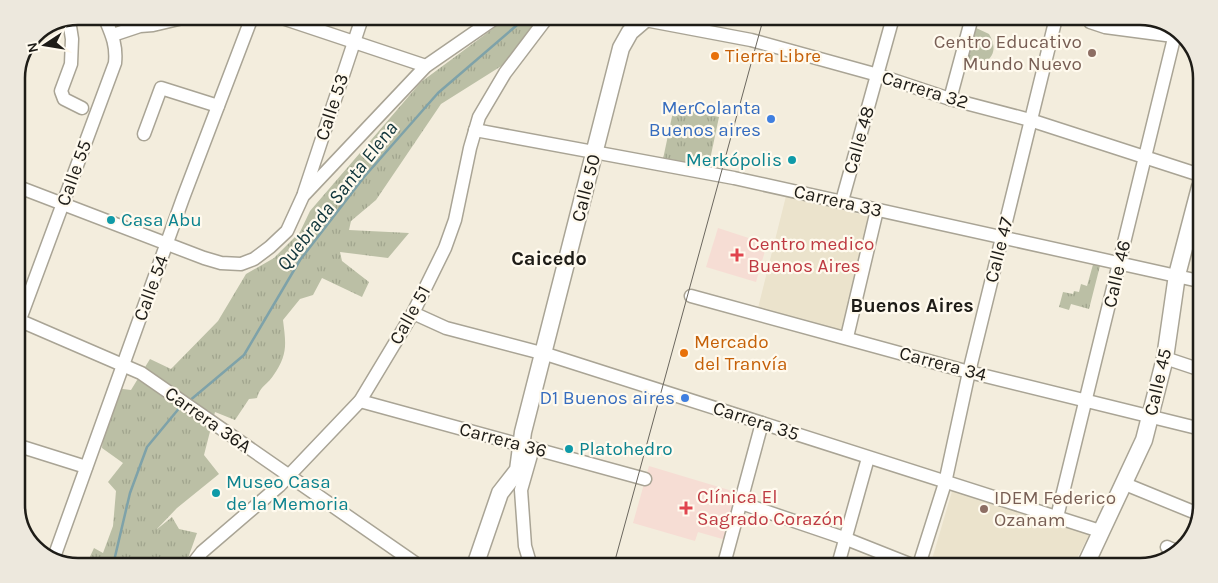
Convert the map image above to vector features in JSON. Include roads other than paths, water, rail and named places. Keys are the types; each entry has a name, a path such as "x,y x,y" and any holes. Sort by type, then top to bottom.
{"main road":[{"name":"Calle 50","path":"478,558 500,493 517,484 519,466 527,446 544,353 621,48 630,32 638,25"},
{"name":"Calle 45","path":"1088,558 1100,531 1125,484 1144,440 1165,358 1177,276 1193,214"}],"street":[{"name":"Calle 55","path":"25,304 115,62 116,49 108,25"},
{"path":"113,35 140,26 153,25"},
{"name":"Calle 54","path":"56,553 167,242 249,25"},
{"path":"303,25 426,66"},
{"name":"Calle 53","path":"303,196 359,25"},
{"path":"25,189 220,263 241,264 262,253 287,231 303,196 426,66 485,25"},
{"name":"Calle 51","path":"197,558 289,476 360,401 413,313 445,248 455,220 479,117 505,73 541,25"},
{"name":"Carrera 32","path":"671,25 746,39 878,76 950,99 1030,120 1193,173"},
{"name":"Calle 48","path":"842,201 891,25"},
{"path":"950,99 971,25"},
{"name":"Calle 47","path":"922,558 945,483 969,372 1054,25"},
{"path":"1099,25 1167,33"},
{"path":"70,26 72,40 71,64 61,91 64,100 82,108"},
{"name":"Calle 46","path":"1057,517 1145,158 1176,40"},
{"path":"144,134 161,88 218,106"},
{"name":"Carrera 33","path":"475,130 595,154 734,178 1193,280"},
{"path":"847,337 877,210"},
{"name":"Carrera 34","path":"691,296 847,337 969,372 1193,427"},
{"name":"Carrera 35","path":"413,313 454,330 544,353 945,483 1100,531"},
{"path":"25,326 123,364"},
{"path":"1165,358 1193,367"},
{"name":"Carrera 36A","path":"123,364 141,373 408,558"},
{"name":"Carrera 36","path":"360,401 646,479"},
{"path":"726,558 762,423"},
{"path":"25,448 86,467"},
{"path":"840,558 868,458"},
{"path":"517,484 525,546 529,558"},
{"path":"1125,484 1192,512"},
{"path":"741,503 844,538 894,558"}],"waterway":[{"name":"Quebrada Santa Elena","path":"188,402 244,355 300,260 364,177 438,93 517,25"},
{"name":"Quebrada Santa Elena","path":"115,558 130,493 147,447 181,406"}],"tram line":[{"path":"616,558 762,25"}],"place":[{"name":"Centro Educativo Mundo Nuevo","path":"1092,53"},
{"name":"Tierra Libre","path":"715,56"},
{"name":"MerColanta Buenos aires","path":"771,119"},
{"name":"Merkópolis","path":"792,160"},
{"name":"Casa Abu","path":"111,220"},
{"name":"Centro medico Buenos Aires","path":"737,255"},
{"name":"Mercado del Tranvía","path":"684,353"},
{"name":"D1 Buenos aires","path":"685,398"},
{"name":"Platohedro","path":"569,449"},
{"name":"Museo Casa de la Memoria","path":"216,493"},
{"name":"Clínica El Sagrado Corazón","path":"686,508"},
{"name":"IDEM Federico Ozanam","path":"984,509"}],"district":[{"name":"Caicedo","path":"549,258"},
{"name":"Buenos Aires","path":"912,305"}]}
